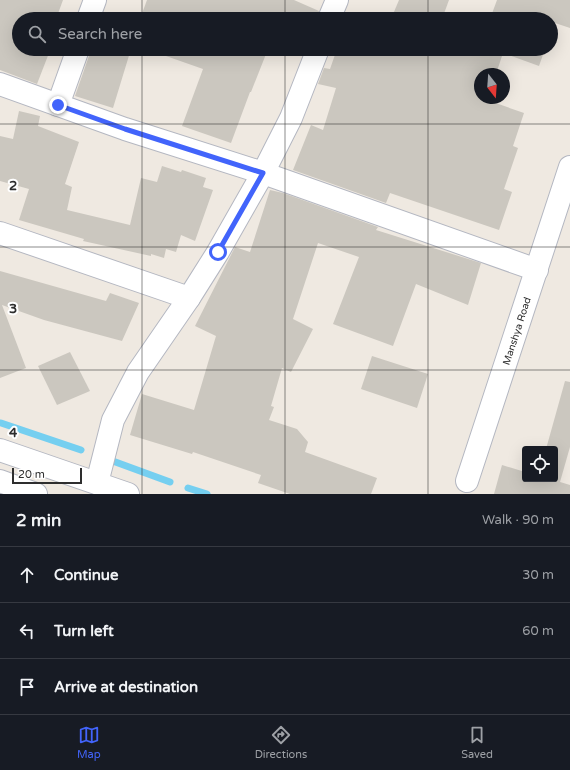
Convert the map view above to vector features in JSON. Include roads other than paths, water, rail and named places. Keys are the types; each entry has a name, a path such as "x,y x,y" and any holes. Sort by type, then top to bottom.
{"street":[{"path":"91,12 95,0"},
{"path":"332,12 337,0"},
{"path":"58,105 76,56"},
{"path":"97,483 112,420 138,372 189,298 218,252 263,173 291,118 315,56"},
{"path":"0,84 125,129 263,173 537,270"},
{"name":"Manshya Road","path":"465,488 570,167"},
{"path":"0,234 189,298"},
{"path":"0,450 128,494"},
{"path":"0,481 36,494"}],"waterway":[{"path":"1,423 81,450"},
{"path":"110,460 170,482"},
{"path":"188,488 207,494"}]}
